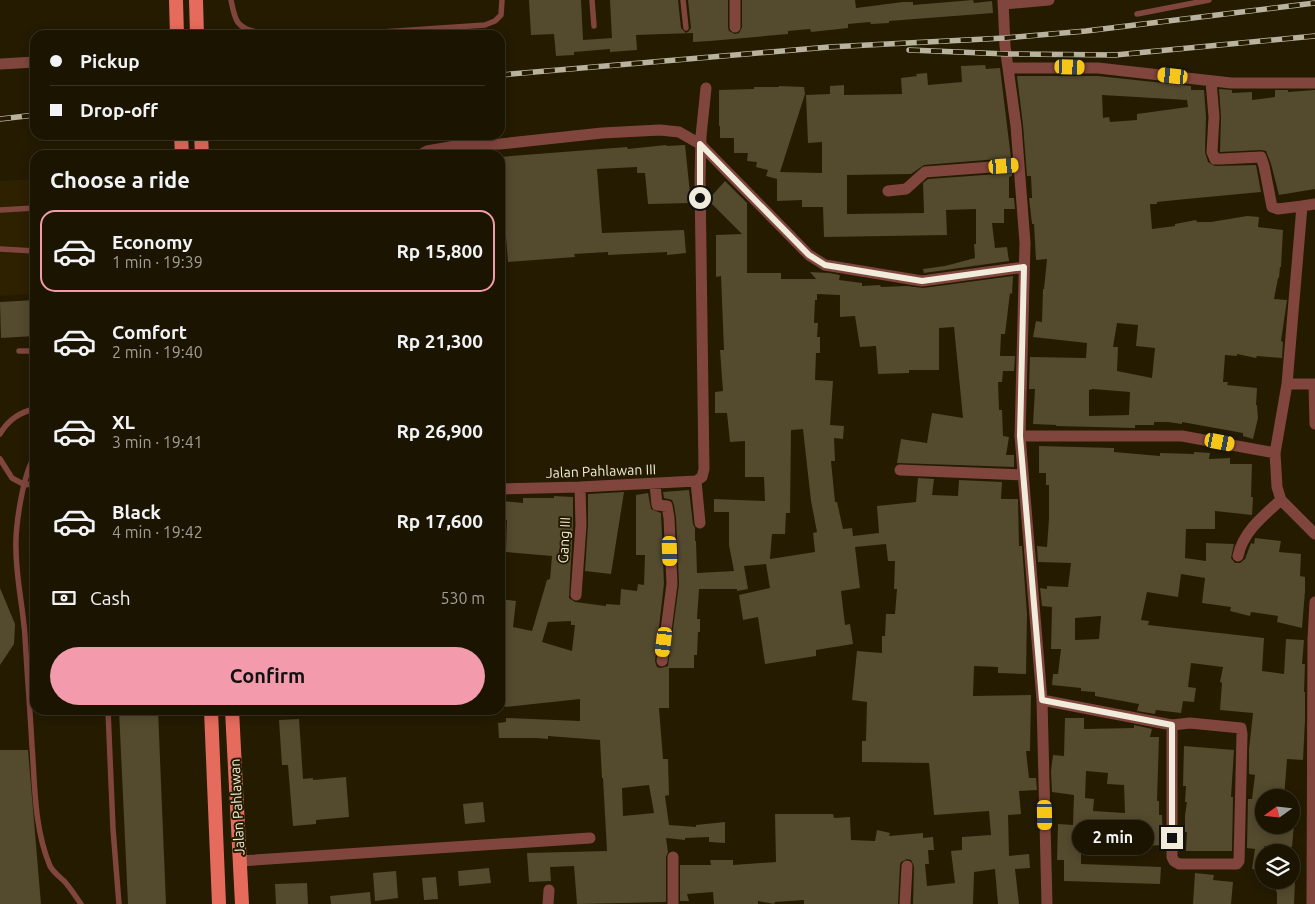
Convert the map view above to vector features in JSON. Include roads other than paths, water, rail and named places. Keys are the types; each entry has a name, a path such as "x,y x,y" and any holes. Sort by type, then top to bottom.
{"main road":[{"path":"176,0 177,30"},
{"path":"196,0 197,30"},
{"name":"Jalan Pahlawan","path":"211,715 219,904"},
{"name":"Jalan Pahlawan","path":"232,715 242,904"}],"street":[{"path":"735,0 736,27"},
{"path":"1047,904 1042,700 1020,436 1025,243 1022,225 1019,165 1006,46 1004,2 1049,0"},
{"path":"0,64 30,62"},
{"path":"1009,68 1098,68 1244,84 1315,83"},
{"path":"1211,80 1214,117 1213,157 1215,159 1261,157 1272,207 1278,209 1315,204"},
{"path":"700,523 699,479 704,469 700,140 706,88"},
{"path":"433,150 461,145 500,144 602,133 660,130 679,132 700,140 809,255 825,265 922,281 1024,267"},
{"path":"888,191 906,189 925,172 1019,165"},
{"path":"1302,206 1287,384 1275,453 1277,487 1281,500 1315,534"},
{"path":"1287,384 1314,384 1315,424"},
{"path":"1020,436 1182,436 1275,453"},
{"path":"900,470 1024,474"},
{"name":"Jalan Pahlawan III","path":"505,490 655,484 699,479"},
{"path":"655,484 657,505 667,506 672,584 662,661"},
{"name":"Gang III","path":"576,595 582,525 580,487"},
{"path":"1238,556 1240,545 1246,536 1261,518 1281,500"},
{"path":"1312,904 1314,862 1313,639 1315,602"},
{"path":"1042,700 1172,725 1190,724 1239,728 1242,730 1239,861 1237,864 1179,864 1172,857 1172,725"},
{"path":"240,861 590,838"},
{"path":"673,857 674,904"},
{"path":"905,904 907,866"},
{"path":"548,904 549,890"}],"lane":[{"path":"231,0 234,16 238,24 246,30"},
{"path":"403,30 485,26 495,21 501,15 502,0"},
{"path":"592,0 594,26"},
{"path":"682,0 686,28"},
{"path":"1137,14 1209,0"},
{"path":"0,210 30,208"},
{"path":"0,249 30,251"},
{"path":"19,351 30,351"},
{"path":"0,434 5,425 17,415 30,410"},
{"path":"0,459 12,478 25,485 30,484"},
{"path":"30,466 17,530 16,548 36,805 41,836 50,868 65,882 81,903"},
{"path":"108,715 118,904"}],"railway":[{"path":"505,75 829,47 1005,38 1086,31 1315,3"},
{"path":"909,50 1007,54 1115,55 1315,36"},
{"path":"0,119 30,116"}]}
